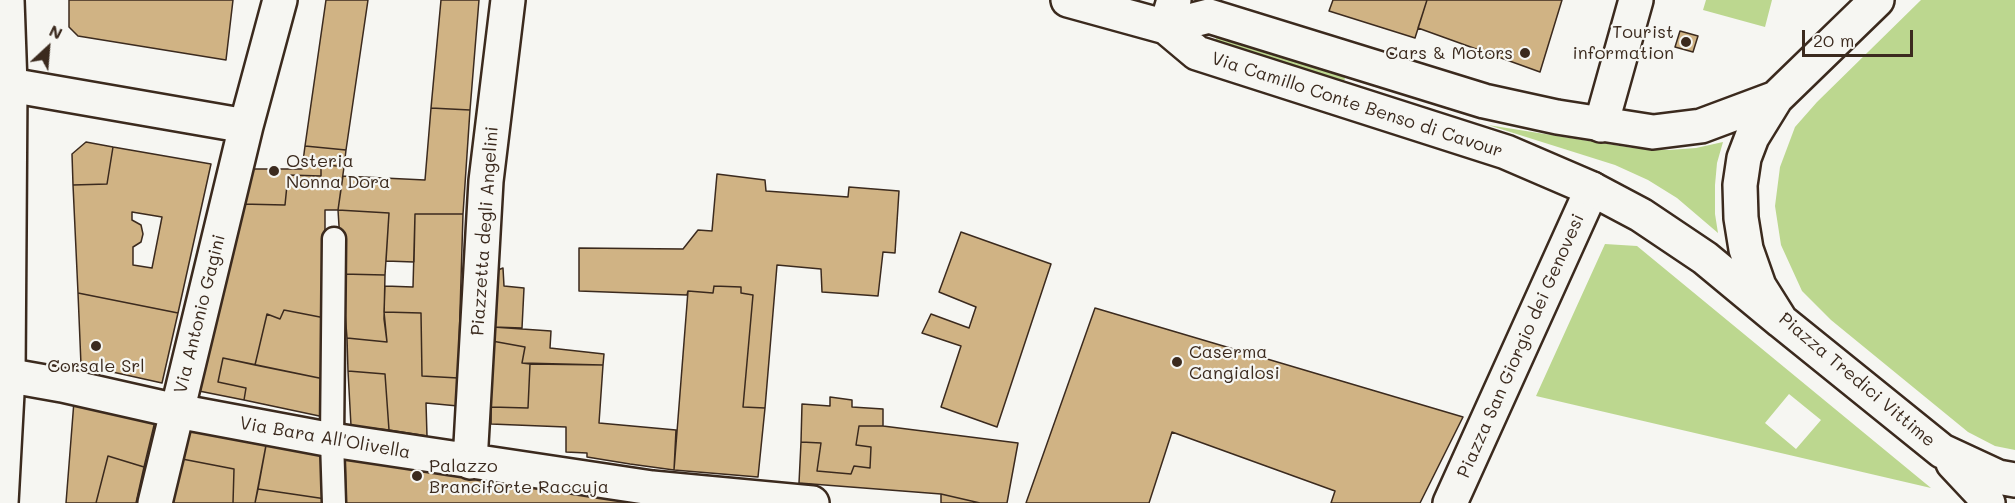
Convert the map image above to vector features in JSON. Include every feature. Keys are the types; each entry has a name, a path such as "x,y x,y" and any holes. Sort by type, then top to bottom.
{"street":[{"path":"1,503 4,228 10,85 4,43 7,0"},
{"name":"Via Antonio Gagini","path":"155,503 246,126 280,0"},
{"name":"Piazzetta degli Angelini","path":"470,462 486,181 508,0"},
{"path":"1068,0 1170,14 1209,16 1484,101 1601,125 1653,132 1701,126 1776,98"},
{"path":"1601,125 1636,0"},
{"name":"Piazza Tredici Vittime","path":"1877,0 1776,98 1752,137 1744,158 1740,185 1741,218 1746,249 1759,286 1781,321 1942,451 1998,477 2015,480"},
{"name":"Via Camillo Conte Benso di Cavour","path":"1170,14 1197,53 1506,152 1592,189 1641,215 1705,258 1781,321"},
{"path":"10,85 246,126"},
{"name":"Piazza San Giorgio dei Genovesi","path":"1450,503 1592,189"},
{"name":"Via Bara All'Olivella","path":"4,375 332,440 470,462 651,496 812,503"},
{"path":"1942,451 1988,503"}],"lane":[{"path":"334,239 332,440 334,503"}],"green space":[{"path":"1706,0 1772,0 1765,27 1703,10"},
{"path":"1921,0 2015,0 2015,450 1995,446 1968,432 1831,320 1802,291 1781,245 1775,206 1780,167 1795,127 1817,102"},
{"path":"1222,34 1342,72 1345,79 1342,84 1217,46 1215,39"},
{"path":"1488,125 1633,148 1669,150 1696,148 1723,142 1717,163 1715,185 1715,214 1718,233 1677,198 1648,180 1615,165"},
{"path":"1605,244 1637,246 1931,488 1536,396","holes":["1789,394 1821,420 1796,449 1765,423"]}],"building":[{"path":"69,0 233,0 226,60 78,36 69,27"},
{"path":"326,0 368,0 346,150 305,146"},
{"path":"441,0 479,0 470,110 431,108"},
{"path":"1333,0 1427,0 1415,38 1329,11"},
{"path":"1427,0 1562,0 1540,72 1418,28"},
{"name":"Tourist information","path":"1680,31 1698,36 1693,52 1675,47"},
{"path":"431,108 470,110 463,214 415,214 414,262 386,261 389,213 338,210 343,176 425,180"},
{"path":"86,142 113,147 107,184 73,185 72,154"},
{"path":"305,146 346,150 344,167 321,164 321,176 288,175 285,205 241,204 249,169 302,169"},
{"path":"113,147 211,164 178,313 78,293 73,185 107,184","holes":["132,212 162,217 152,268 133,265 133,247 141,242 143,234 141,225 132,220"]},
{"path":"321,164 344,167 338,210 325,210 325,318 284,310 280,319 267,314 255,365 223,358 218,382 246,388 244,400 194,390 241,204 285,205 288,175 321,176"},
{"path":"717,174 765,180 766,191 848,197 849,187 899,191 895,253 883,252 878,296 822,292 821,269 777,265 765,408 743,407 753,295 741,293 741,287 714,286 713,293 688,291 687,295 579,291 579,248 683,249 698,230 712,231"},
{"path":"338,210 389,213 385,275 342,274"},
{"path":"415,214 463,214 458,378 422,376 421,313 384,312 385,286 413,287"},
{"path":"961,232 1051,264 997,427 941,407 961,346 922,333 931,314 969,328 976,307 939,292"},
{"path":"503,268 504,286 524,288 522,328 493,327 498,270"},
{"path":"342,274 385,275 384,319 387,342 347,338"},
{"path":"714,286 741,287 741,293 753,295 743,407 765,408 758,477 674,470 688,291 713,293"},
{"path":"78,293 178,313 162,383 81,365"},
{"name":"Caserma Cangialosi","path":"1095,308 1463,417 1420,503 1331,503 1335,491 1172,432 1149,503 1026,503"},
{"path":"284,310 325,318 324,379 255,365 267,314 280,319"},
{"path":"384,312 421,313 422,376 458,378 458,406 426,403 427,436 389,430 385,374 348,371 347,338 387,342"},
{"path":"493,327 551,331 550,348 604,354 603,365 522,363 525,347 492,341"},
{"path":"492,341 525,347 522,363 530,364 528,408 491,407"},
{"path":"223,358 324,379 324,417 244,400 246,388 218,382"},
{"path":"530,364 603,365 599,423 676,430 674,470 587,457 587,453 566,452 566,427 491,424 491,407 528,408"},
{"path":"348,371 385,374 389,430 351,426"},
{"path":"830,397 852,400 852,407 883,409 883,426 859,426 856,445 871,447 870,468 854,466 851,474 817,471 821,443 801,442 802,404 830,406"},
{"path":"74,401 156,417 144,467 108,456 96,503 66,503"},
{"path":"185,422 267,440 255,503 233,503 234,469 177,458"},
{"path":"859,426 883,426 1018,443 1007,503 980,503 941,494 799,483 801,442 821,443 817,471 851,474 854,466 870,468 871,447 856,445"},
{"path":"267,440 326,450 326,499 258,489"},
{"name":"Palazzo Branciforte Raccuja","path":"345,452 634,500 633,503 346,503"},
{"path":"108,456 144,467 136,503 96,503"},
{"path":"177,458 234,469 233,503 166,503"},
{"path":"258,489 326,499 326,503 255,503"},
{"path":"941,494 980,503 941,503"}],"place":[{"name":"Tourist information","path":"1686,42"},
{"name":"Cars & Motors","path":"1525,53"},
{"name":"Osteria Nonna Dora","path":"274,171"},
{"name":"Corsale Srl","path":"96,346"},
{"name":"Caserma Cangialosi","path":"1177,362"},
{"name":"Palazzo Branciforte Raccuja","path":"417,476"}]}
